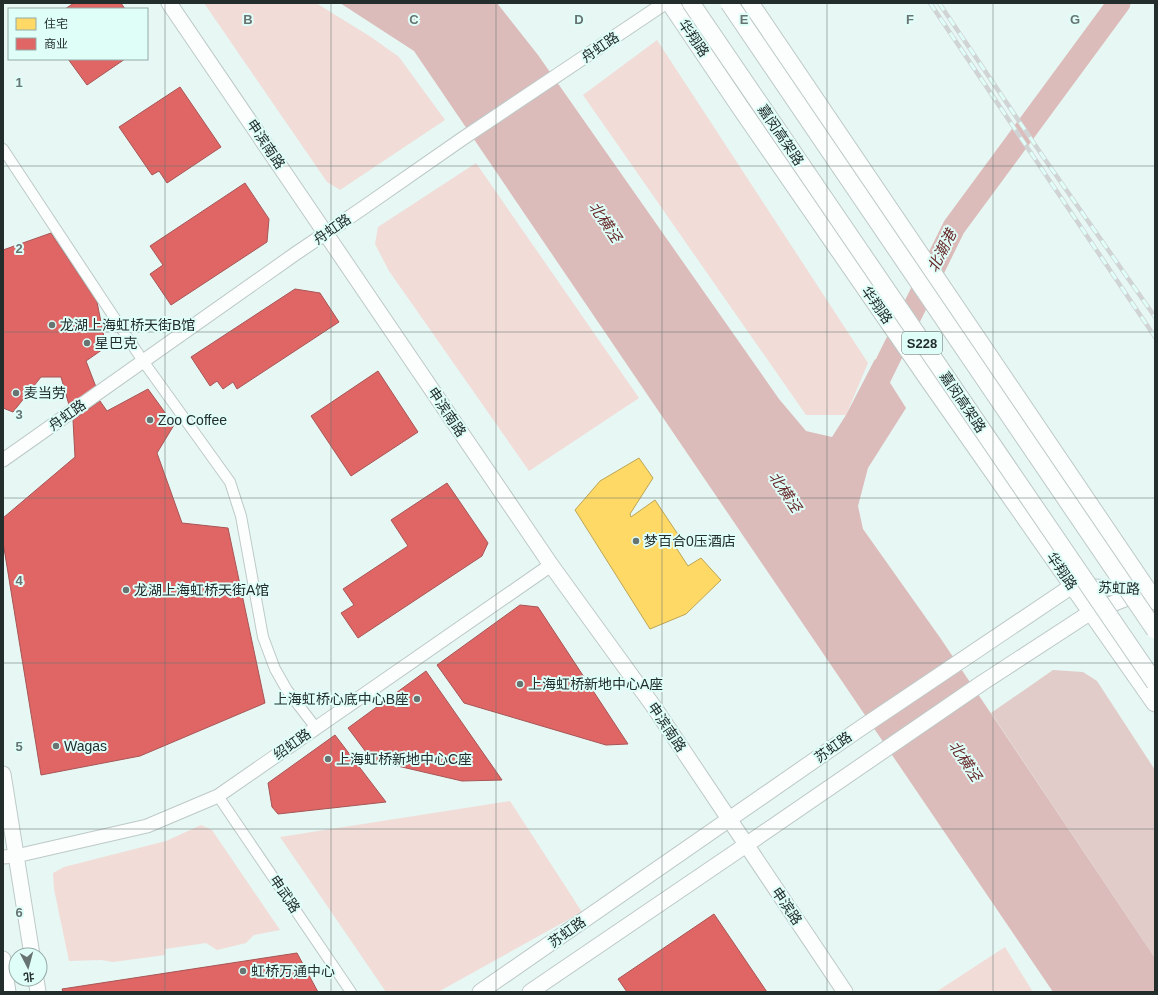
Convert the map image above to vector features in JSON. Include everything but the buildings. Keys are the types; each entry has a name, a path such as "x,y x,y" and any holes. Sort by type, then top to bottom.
{"main road":[{"name":"申滨南路","path":"169,3 551,565 654,707 729,819"},
{"name":"华翔路","path":"670,3 928,379 1155,703"},
{"name":"嘉闵高架路","path":"691,3 1155,683"},
{"name":"S228","path":"729,3 1155,630"},
{"path":"750,3 1151,595"},
{"name":"苏虹路","path":"480,992 858,730 1072,586 1151,595"},
{"name":"苏虹路","path":"530,992 982,683 1091,612 1151,595"},
{"path":"3,774 9,857 30,947"},
{"name":"申滨路","path":"729,819 845,992"},
{"path":"3,959 8,992"}],"street":[{"name":"舟虹路","path":"3,460 325,233 665,3"},
{"path":"3,149 143,361 230,482 241,516 263,637 275,669 288,690 316,728"},
{"name":"绍虹路","path":"9,857 147,826 218,796 551,565"},
{"name":"申武路","path":"218,796 351,992"}],"shaded area":[{"path":"204,3 316,3 371,37 399,57 445,120 340,190 327,182"},
{"path":"657,40 868,363 846,415 806,415 583,95"},
{"path":"476,163 639,398 529,471 389,271 375,244 378,227"},
{"path":"1053,670 1083,672 1097,681 1155,770 1155,958 991,713"},
{"path":"510,801 582,912 438,992 386,992 280,837"},
{"path":"201,825 212,830 280,930 254,935 246,943 217,950 206,943 165,949 165,955 113,962 101,960 69,961 54,889 53,873 64,867 166,841"},
{"path":"1005,947 1033,992 936,992"}],"water":[{"name":"北横泾","path":"340,3 497,3 538,55 779,399 806,431 832,437 846,415 875,359 906,408 868,468 858,506 863,529 941,639 1155,958 1155,992 1053,992 414,51"}],"waterway":[{"name":"北潮港","path":"869,399 954,227 1119,3"}],"railway":[{"path":"930,3 1155,337"},
{"path":"939,3 1044,158 1155,317"}],"place":[{"name":"龙湖上海虹桥天街B馆","path":"52,325"},
{"name":"星巴克","path":"87,343"},
{"name":"麦当劳","path":"16,393"},
{"name":"Zoo Coffee","path":"150,420"},
{"name":"梦百合0压酒店","path":"636,541"},
{"name":"龙湖上海虹桥天街A馆","path":"126,590"},
{"name":"上海虹桥新地中心A座","path":"520,684"},
{"name":"上海虹桥心底中心B座","path":"417,699"},
{"name":"Wagas","path":"56,746"},
{"name":"上海虹桥新地中心C座","path":"328,759"},
{"name":"虹桥万通中心","path":"243,971"}]}
